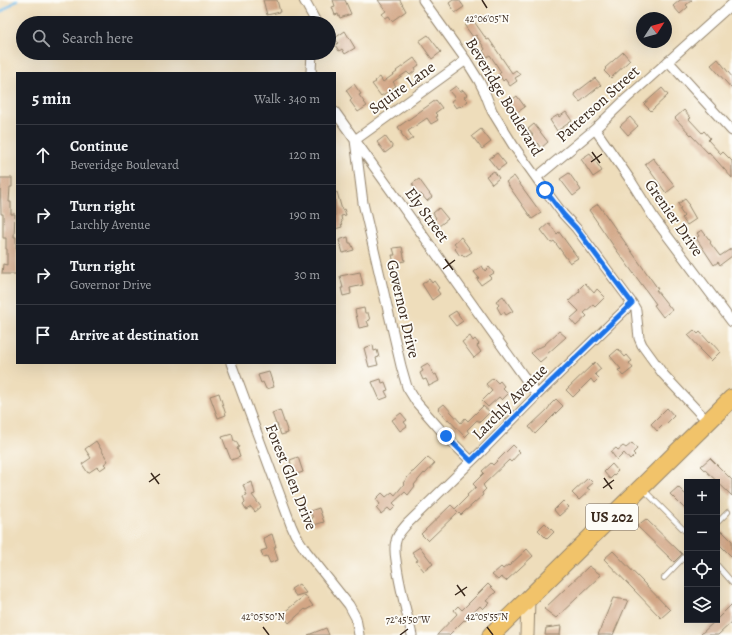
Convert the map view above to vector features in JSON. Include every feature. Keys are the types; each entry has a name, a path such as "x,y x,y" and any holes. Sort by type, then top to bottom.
{"highway":[{"name":"US 202","path":"491,635 732,398"}],"street":[{"path":"304,0 313,16"},
{"name":"Beveridge Boulevard","path":"423,0 466,60 479,81 485,92 492,112 500,125 545,190 632,303 636,310 639,338 642,345 663,374 708,422"},
{"name":"Patterson Street","path":"536,177 596,129 627,98 732,4"},
{"path":"312,60 312,72"},
{"name":"Squire Lane","path":"355,140 466,60"},
{"path":"668,61 732,131"},
{"name":"Ely Street","path":"336,113 537,395"},
{"name":"Grenier Drive","path":"596,129 654,218 732,322"},
{"name":"Governor Drive","path":"355,140 363,202 407,387 417,403 446,436 471,461"},
{"name":"Larchly Avenue","path":"412,635 397,570 395,549 396,539 399,534 407,524 537,395 632,303"},
{"name":"Forest Glen Drive","path":"231,364 291,525 306,551 349,605 356,618 359,635"},
{"path":"527,635 528,599"}],"lane":[{"path":"641,488 684,530"},
{"path":"720,520 728,512"},
{"path":"664,578 684,557"},
{"path":"720,568 732,582"}],"building":[{"path":"263,0 277,0 280,12 267,15"},
{"path":"333,0 345,0 351,14 340,18 338,14 335,15 332,7 335,6"},
{"path":"378,0 400,0 406,11 392,21 389,16 385,18 382,14 386,11"},
{"path":"453,0 459,0 464,7 455,13 449,3"},
{"path":"680,0 692,0 686,5 688,7 680,14 673,6"},
{"path":"473,20 487,40 489,39 512,73 516,70 520,75 515,78 517,81 510,86 505,79 503,81 499,74 501,72 490,55 487,57 483,51 485,49 476,35 473,37 465,26"},
{"path":"345,31 355,48 345,54 342,49 339,51 336,46 338,43 336,37"},
{"path":"428,35 441,52 432,59 419,41"},
{"path":"623,52 630,60 611,78 604,71 606,69 605,68"},
{"path":"414,58 419,65 415,68 416,70 410,75 407,72 393,82 396,86 381,96 372,84 380,77 383,82"},
{"path":"718,59 732,77 732,89 711,65"},
{"path":"595,78 601,85 580,102 574,94"},
{"path":"354,84 361,94 359,95 367,106 358,112 350,101 352,99 346,90"},
{"path":"456,86 460,92 463,90 467,95 464,97 468,101 461,107 456,108 451,101 455,98 449,91"},
{"path":"662,88 668,95 651,111 644,104"},
{"path":"517,96 525,107 516,113 509,102"},
{"path":"436,100 442,108 435,113 438,116 436,117 438,120 431,124 427,118 408,131 413,138 407,142 398,127"},
{"path":"684,110 691,118 689,119 702,133 704,131 710,138 708,140 721,154 723,152 732,161 732,178 709,152 708,153 675,118"},
{"path":"566,112 572,121 557,131 550,120 558,115 559,117"},
{"path":"630,117 638,126 628,135 620,126"},
{"path":"534,124 548,142 541,148 537,143 535,144 530,137 533,135 528,129"},
{"path":"481,129 491,142 482,149 472,136"},
{"path":"385,136 393,147 385,153 377,142"},
{"path":"497,153 506,164 498,170 489,159"},
{"path":"590,153 602,171 593,177 581,159"},
{"path":"653,158 675,186 666,193 645,164"},
{"path":"494,171 499,178 492,184 486,176"},
{"path":"569,173 581,190 573,196 560,179"},
{"path":"514,176 541,213 532,219 506,182"},
{"path":"0,178 12,178 9,202 11,202 11,214 15,214 14,237 16,237 16,274 2,274 3,264 7,265 7,249 6,238 3,238 3,214 1,214"},
{"path":"419,179 432,197 427,201 421,194 418,196 413,190 415,188 412,184"},
{"path":"336,192 342,210 344,209 346,215 341,216 342,227 336,229"},
{"path":"685,199 696,219 687,225 682,218 684,216 679,209 681,208 678,204"},
{"path":"598,204 658,289 656,290 672,310 663,317 654,305 656,304 589,210"},
{"path":"439,208 448,219 439,226 434,220 436,218 433,213"},
{"path":"549,223 557,234 559,232 578,258 570,263 554,241 551,243 541,230"},
{"path":"702,230 720,256 732,248 732,256 720,265 718,262 714,265 696,238 699,236 697,233"},
{"path":"348,237 349,243 351,243 354,250 343,253 339,240"},
{"path":"461,237 472,252 464,257 462,254 460,256 455,249 457,247 454,243"},
{"path":"402,247 405,261 394,263 392,255 395,255 393,248"},
{"path":"482,266 485,271 489,267 494,273 489,276 491,278 481,285 477,279 479,278 474,272"},
{"path":"360,272 363,285 350,288 351,294 343,296 340,276"},
{"path":"429,279 432,283 434,281 439,288 437,290 440,294 432,300 422,284"},
{"path":"585,283 594,293 597,289 605,297 595,307 593,305 584,313 587,316 576,326 570,319 579,311 569,301 580,291 579,289"},
{"path":"503,296 513,311 506,315 504,312 501,314 497,307 499,305 496,301"},
{"path":"364,308 365,313 368,313 370,320 367,321 369,326 359,328 355,310"},
{"path":"456,311 463,321 456,326 448,316"},
{"path":"694,330 698,334 700,332 720,352 711,361 688,335"},
{"path":"559,331 566,337 540,362 531,353 538,347 543,346"},
{"path":"470,336 473,341 475,339 479,344 477,346 481,352 474,358 462,342"},
{"path":"373,345 374,351 377,350 379,357 376,358 378,365 369,367 364,348"},
{"path":"618,349 625,357 627,355 632,361 629,363 633,368 623,376 618,370 621,369 610,356"},
{"path":"595,362 601,369 595,374 599,378 594,383 591,379 573,397 566,390"},
{"path":"428,363 439,381 429,386 426,379 423,380 420,373 423,371 421,367"},
{"path":"269,372 274,387 266,389 263,382 261,383 258,375"},
{"path":"493,378 498,383 500,381 504,386 502,388 508,394 502,400 499,397 488,407 482,401 492,391 486,384"},
{"path":"381,379 382,383 385,382 388,390 385,391 388,397 380,400 372,382"},
{"path":"219,393 226,415 218,418 210,396"},
{"path":"556,399 563,406 535,434 529,427"},
{"path":"444,404 461,423 465,418 468,421 483,406 490,412 480,422 477,420 467,430 469,433 465,437 438,409"},
{"path":"667,408 674,416 657,431 651,424"},
{"path":"280,410 288,433 281,435 272,413"},
{"path":"401,413 407,420 404,422 407,426 400,431 392,420"},
{"path":"232,434 234,441 236,441 239,447 237,448 240,457 231,460 222,437"},
{"path":"96,441 108,461 104,464 106,466 100,470 97,467 88,473 82,464 91,458 85,449"},
{"path":"632,443 637,449 633,453 635,455 630,460 624,453 617,460 611,452 616,448 618,450 623,446 626,448"},
{"path":"513,445 520,452 511,462 509,460 483,485 486,489 482,493 483,495 461,515 458,512 428,541 421,534 451,505 455,509 476,487 473,484 484,473 482,471 491,463 493,465"},
{"path":"298,457 303,472 294,475 290,465 290,460"},
{"path":"428,457 435,463 425,474 424,473 408,495 405,492 393,503 396,506 391,511 388,508 381,514 376,508 380,504 376,499 382,493 386,497 392,492 395,495 412,472"},
{"path":"710,458 732,480 732,496 720,484 720,479 714,479 701,466"},
{"path":"612,464 618,471 610,479 604,472"},
{"path":"588,478 593,483 587,488 590,490 579,500 572,493"},
{"path":"252,482 255,494 252,495 261,507 255,512 251,507 246,510 243,505 245,503 243,497 247,496 243,485"},
{"path":"678,487 684,493 684,508 670,494"},
{"path":"563,501 569,507 559,516 554,510"},
{"path":"319,508 324,522 314,525 311,519 313,518 310,511"},
{"path":"646,519 682,554 674,562 637,526"},
{"path":"545,523 554,532 547,539 538,530"},
{"path":"722,531 732,541 732,557 720,545 720,533"},
{"path":"272,534 278,560 270,563 267,556 263,557 261,551 267,549 263,538"},
{"path":"420,547 433,564 424,571 416,561 418,560 412,552"},
{"path":"527,549 533,556 506,581 501,577 498,580 492,575 501,567 503,569 508,565 509,566"},
{"path":"613,551 670,610 661,618 604,559"},
{"path":"589,566 601,575 556,618 544,609"},
{"path":"299,584 306,593 296,596 291,589"},
{"path":"488,584 496,592 486,601 489,603 483,609 480,606 449,635 437,635 457,614 454,610 458,606 462,610"},
{"path":"305,595 313,606 306,610 305,609 289,623 282,614"},
{"path":"613,598 628,600 613,635 598,635"},
{"path":"732,604 732,622 718,635 700,635 713,623 720,623 720,616"},
{"path":"561,626 560,635 545,635 546,628"},
{"path":"326,628 329,635 308,635"}],"waterway":[{"path":"0,13 17,0"}],"route":[{"path":"446,436 471,461 632,303 576,228 563,214 545,190"}]}
